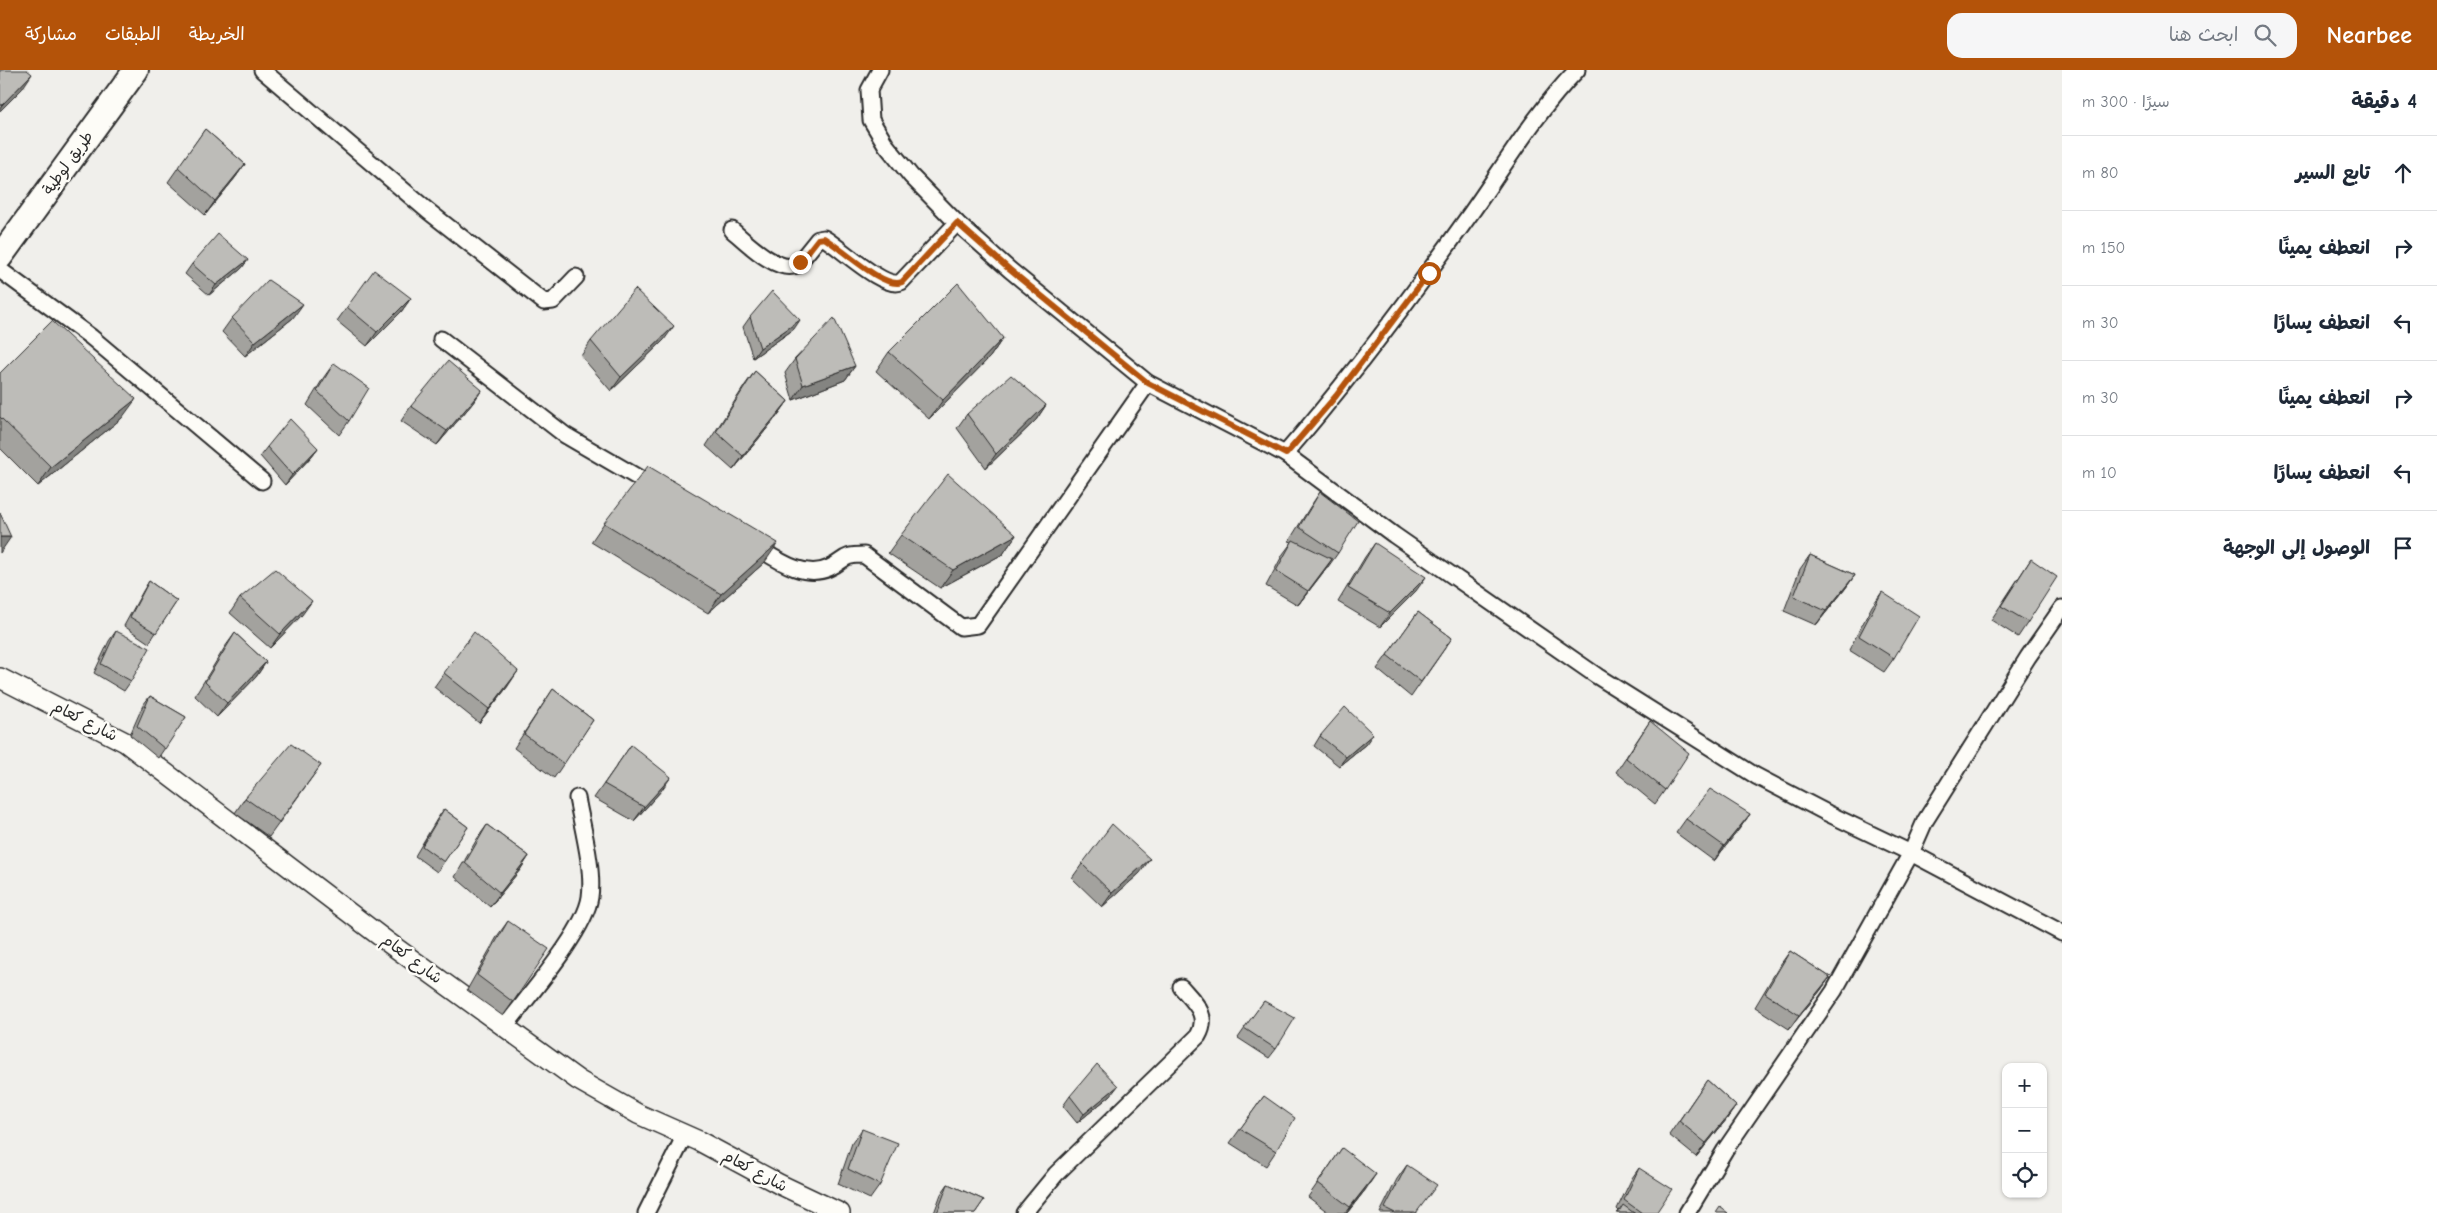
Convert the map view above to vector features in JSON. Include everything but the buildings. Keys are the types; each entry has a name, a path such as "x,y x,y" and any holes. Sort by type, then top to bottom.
{"main road":[{"name":"طريق لوطية","path":"0,257 136,70"}],"street":[{"path":"262,70 428,211 544,302 553,301 576,277"},
{"path":"880,70 869,90 871,120 886,145 911,176 957,223 1010,270 1148,383 1286,454 1394,535 1597,676 1680,730 1756,776 1827,814 1912,852 2062,933"},
{"path":"1286,454 1336,396 1429,273 1538,118 1578,70"},
{"path":"732,230 766,258 788,267 794,267 818,239 824,238 865,268 891,283 897,284 902,282 957,223"},
{"path":"0,270 91,337 262,481"},
{"path":"441,339 565,435 665,494"},
{"path":"740,538 782,562 808,572 828,569 848,555 864,555 961,627 978,625 1148,383"},
{"path":"1687,1213 1725,1150 1834,991 1912,852 1925,821 2028,657 2062,608"},
{"name":"شارع كعام","path":"0,678 125,742 504,1028 578,1080 638,1114 685,1135 840,1213"},
{"path":"504,1028 580,926 590,897 588,861 577,798"},
{"path":"1024,1213 1056,1174 1198,1036 1203,1028 1201,1010 1182,987"},
{"path":"646,1213 685,1135"}],"route":[{"path":"800,262 818,239 824,238 865,268 891,283 897,284 902,282 957,223 1010,270 1087,331 1148,383 1286,454 1336,396 1429,273"}]}
